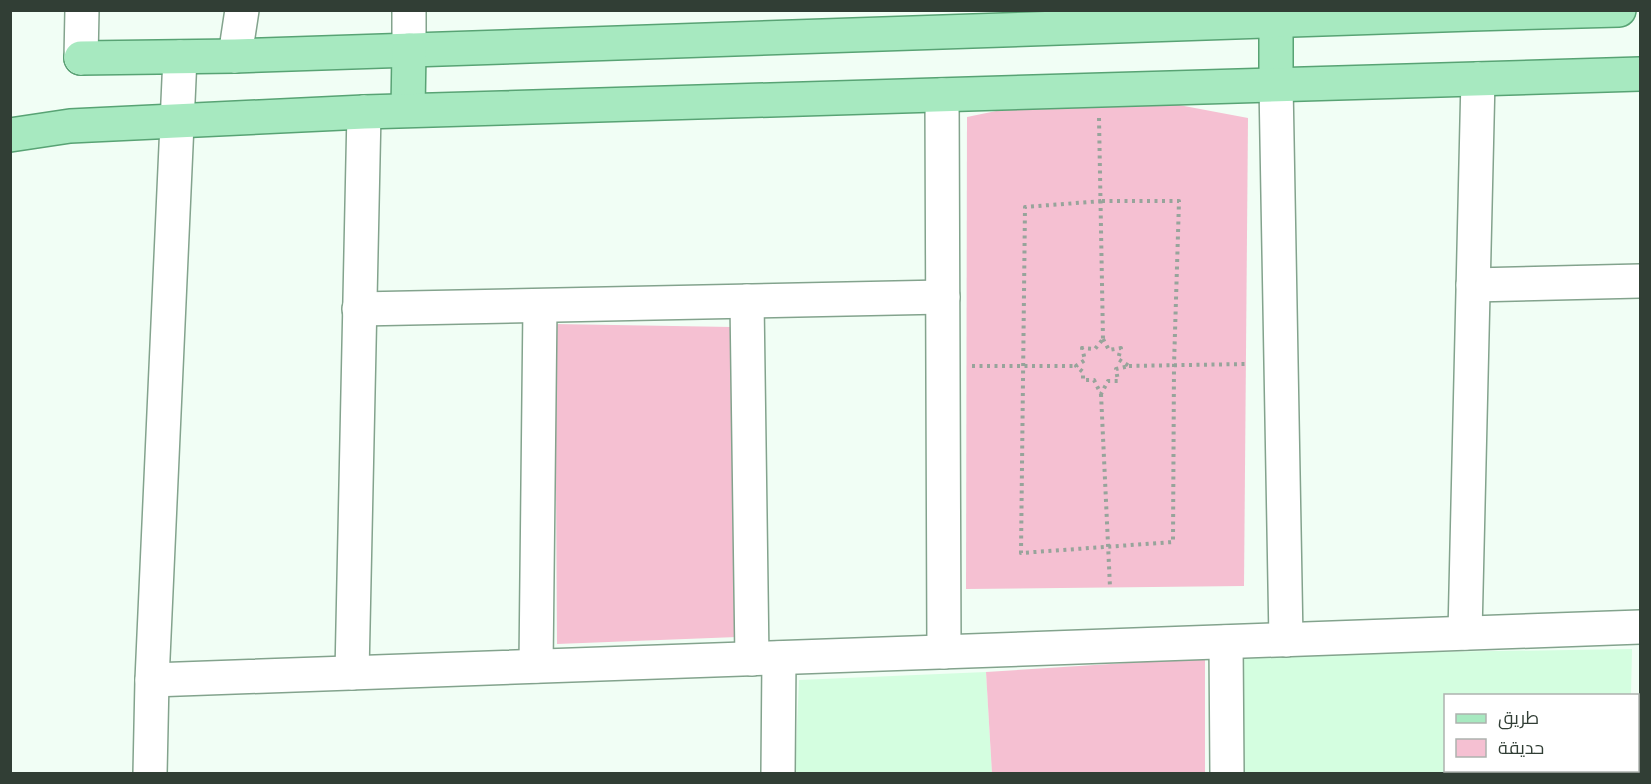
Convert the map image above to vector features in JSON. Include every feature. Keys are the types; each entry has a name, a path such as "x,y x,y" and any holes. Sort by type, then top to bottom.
{"main road":[{"path":"81,58 409,50 1277,15 1619,10"},
{"path":"1276,84 1277,15"},
{"path":"408,110 409,50"},
{"path":"10,135 70,126 408,110 1641,74"}],"street":[{"path":"81,58 82,10"},
{"path":"235,56 242,10"},
{"path":"409,10 409,50"},
{"path":"150,774 152,680 180,57"},
{"path":"1465,633 1478,79"},
{"path":"1276,84 1286,640"},
{"path":"942,95 944,652"},
{"path":"352,673 364,112"},
{"path":"1473,285 1641,281"},
{"path":"359,309 943,297"},
{"path":"747,301 765,658 778,774"},
{"path":"536,666 540,306"},
{"path":"152,680 1641,627"},
{"path":"1226,642 1227,774"}],"path":[{"path":"1099,90 1103,339 1109,350 1121,348 1118,359 1129,366"},
{"path":"1102,201 1179,201 1174,365 1173,542 1021,553 1025,207 1102,201"},
{"path":"966,366 1076,366 1085,360 1083,348 1095,349 1103,339"},
{"path":"1101,394 1108,381 1118,381 1116,369 1129,366 1246,364"},
{"path":"1076,366 1083,372 1083,381 1094,380 1101,394 1110,587"}],"shaded area":[{"path":"1632,649 1631,694 1444,694 1444,772 1629,773 1238,774 1239,655"},
{"path":"986,672 992,773 795,773 799,680"}],"green space":[{"path":"1099,90 1248,118 1244,586 966,589 967,117"},
{"path":"555,324 732,327 737,637 557,644"},
{"path":"1205,658 1205,773 992,773 986,672"}]}
